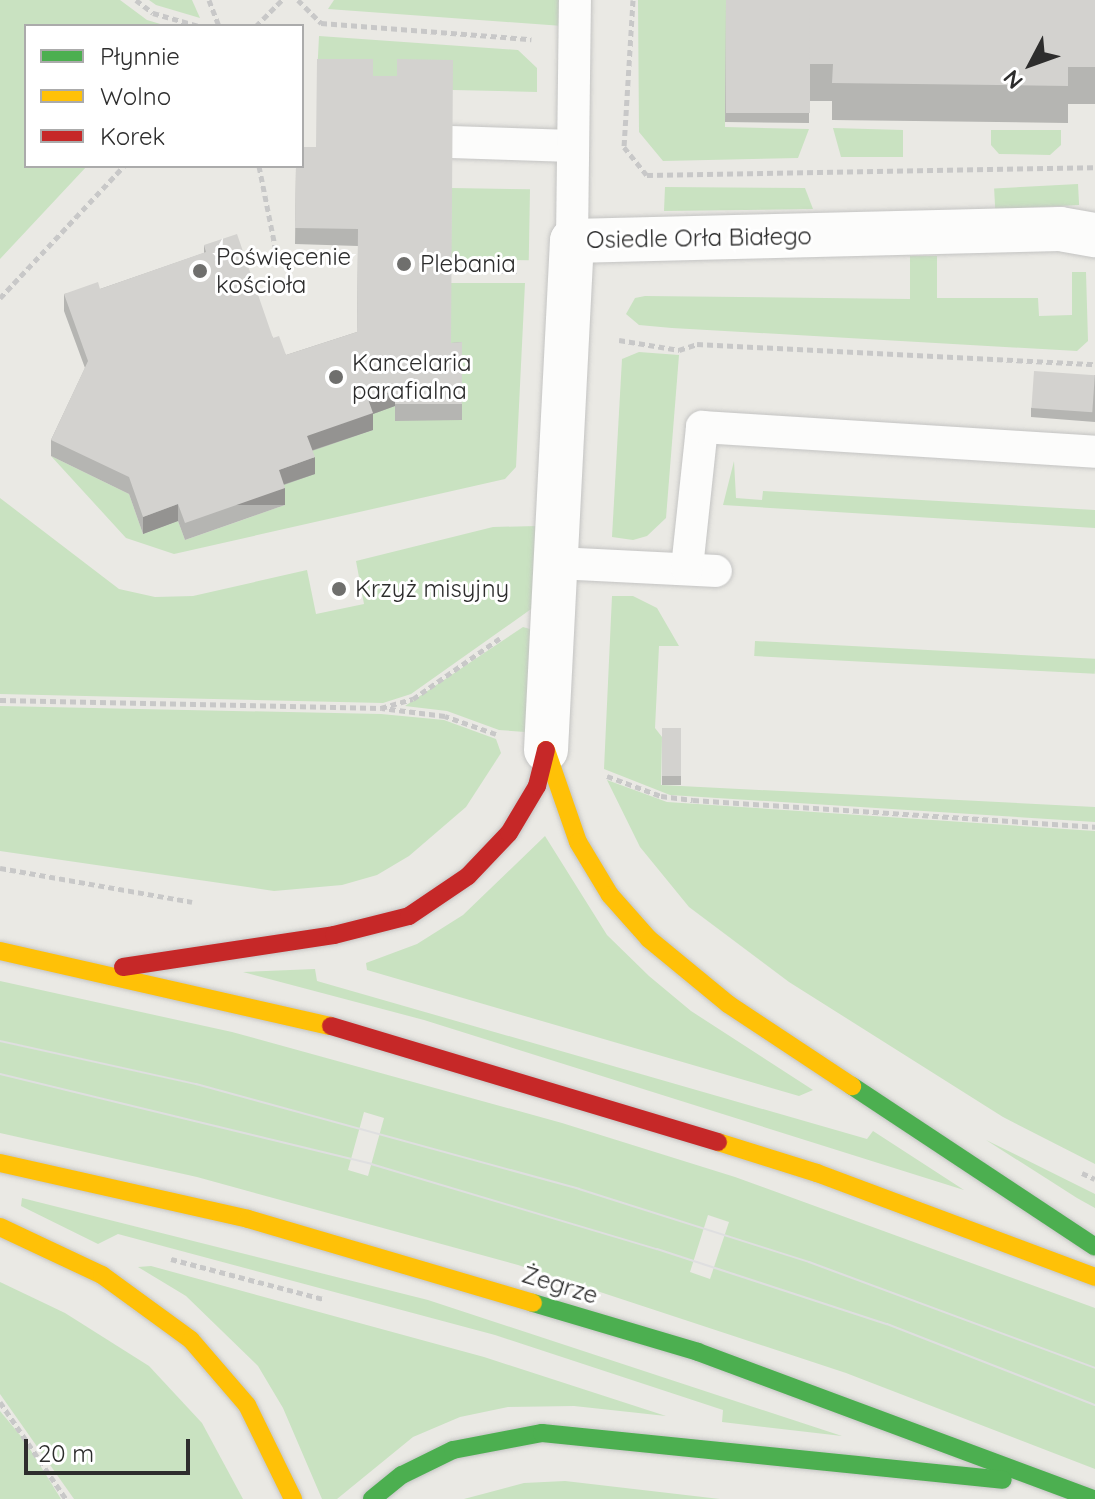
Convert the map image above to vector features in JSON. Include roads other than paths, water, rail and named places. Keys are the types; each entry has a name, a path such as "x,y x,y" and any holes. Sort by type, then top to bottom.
{"street":[{"name":"Osiedle Orła Białego","path":"546,750 549,626 558,563 572,241 1060,229 1095,235"},
{"path":"96,971 346,933 409,916 468,876 509,833 531,798 546,750"},
{"path":"546,750 553,782 578,842 610,895 649,939 728,1004 1095,1247"},
{"path":"0,951 325,1024 711,1138 1095,1277"},
{"name":"Żegrze","path":"0,1163 248,1219 683,1347 1093,1499"},
{"path":"0,1227 102,1275 180,1331 220,1370 264,1433 293,1499"},
{"path":"372,1499 402,1475 453,1450 506,1436 542,1433 1065,1488"}],"lane":[{"path":"572,241 575,0"},
{"path":"452,142 571,146"},
{"path":"558,563 702,570 702,427 1095,452"}],"tram line":[{"path":"0,1041 196,1084 579,1189 809,1262 1095,1368"},
{"path":"0,1074 371,1164 657,1249 887,1324 1095,1405"}],"place":[{"name":"Plebania","path":"404,264"},
{"name":"Poświęcenie kościoła","path":"200,271"},
{"name":"Kancelaria parafialna","path":"336,377"},
{"name":"Krzyż misyjny","path":"339,589"}]}
